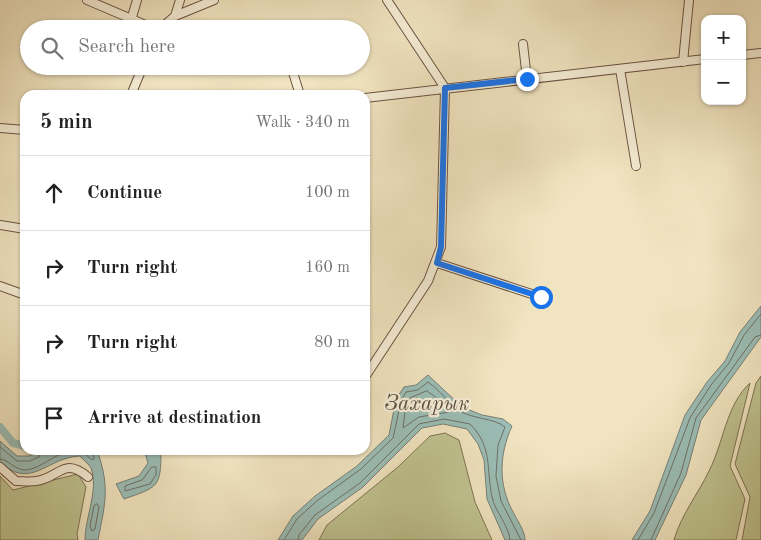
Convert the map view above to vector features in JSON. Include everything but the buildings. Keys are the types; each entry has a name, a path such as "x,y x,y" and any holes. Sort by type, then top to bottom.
{"street":[{"path":"87,0 136,20"},
{"path":"132,18 137,0"},
{"path":"175,16 180,0"},
{"path":"170,20 175,16 214,0"},
{"path":"370,369 428,280 437,263 441,247 445,88 387,0"},
{"path":"683,62 689,0"},
{"path":"523,44 527,79"},
{"path":"746,55 761,53"},
{"path":"370,97 701,60"},
{"path":"620,69 636,166"},
{"path":"133,90 139,75"},
{"path":"294,75 298,90"},
{"path":"0,128 20,130"},
{"path":"0,225 20,228"},
{"path":"437,263 541,297"},
{"path":"0,286 20,293"},
{"path":"0,467 16,481 38,481 66,467 77,468 88,477"}],"green space":[{"path":"761,376 761,540 742,540 750,497 735,464 756,383"},
{"path":"750,383 730,466 745,499 736,540 674,540 681,522 714,460 730,413 742,392"},
{"path":"445,433 459,440 475,502 492,540 319,540 327,525 398,467 430,436"},
{"path":"78,474 86,487 77,534 78,540 0,540 0,476 13,490"}],"water":[{"path":"761,306 761,337 701,420 686,475 655,540 632,540 650,511 685,415 707,382 725,361 740,332"},
{"name":"Захарык","path":"428,375 462,407 482,415 503,419 512,426 503,459 503,480 508,501 522,529 525,540 505,540 487,499 484,460 478,444 467,429 443,424 422,428 363,487 318,519 302,540 278,540 293,516 315,496 357,466 389,435 396,399 404,387 416,385"},
{"path":"0,441 17,456 99,455 104,476 105,496 98,540 85,540 93,494 93,476 91,468 80,456 58,461 30,473 11,470 0,462"},
{"path":"146,455 161,455 160,472 155,484 144,492 124,499 116,484 139,476 148,463"}],"waterway":[{"path":"0,427 13,443 20,445"}],"route":[{"path":"527,79 445,88 441,247 437,263 541,297"}]}
